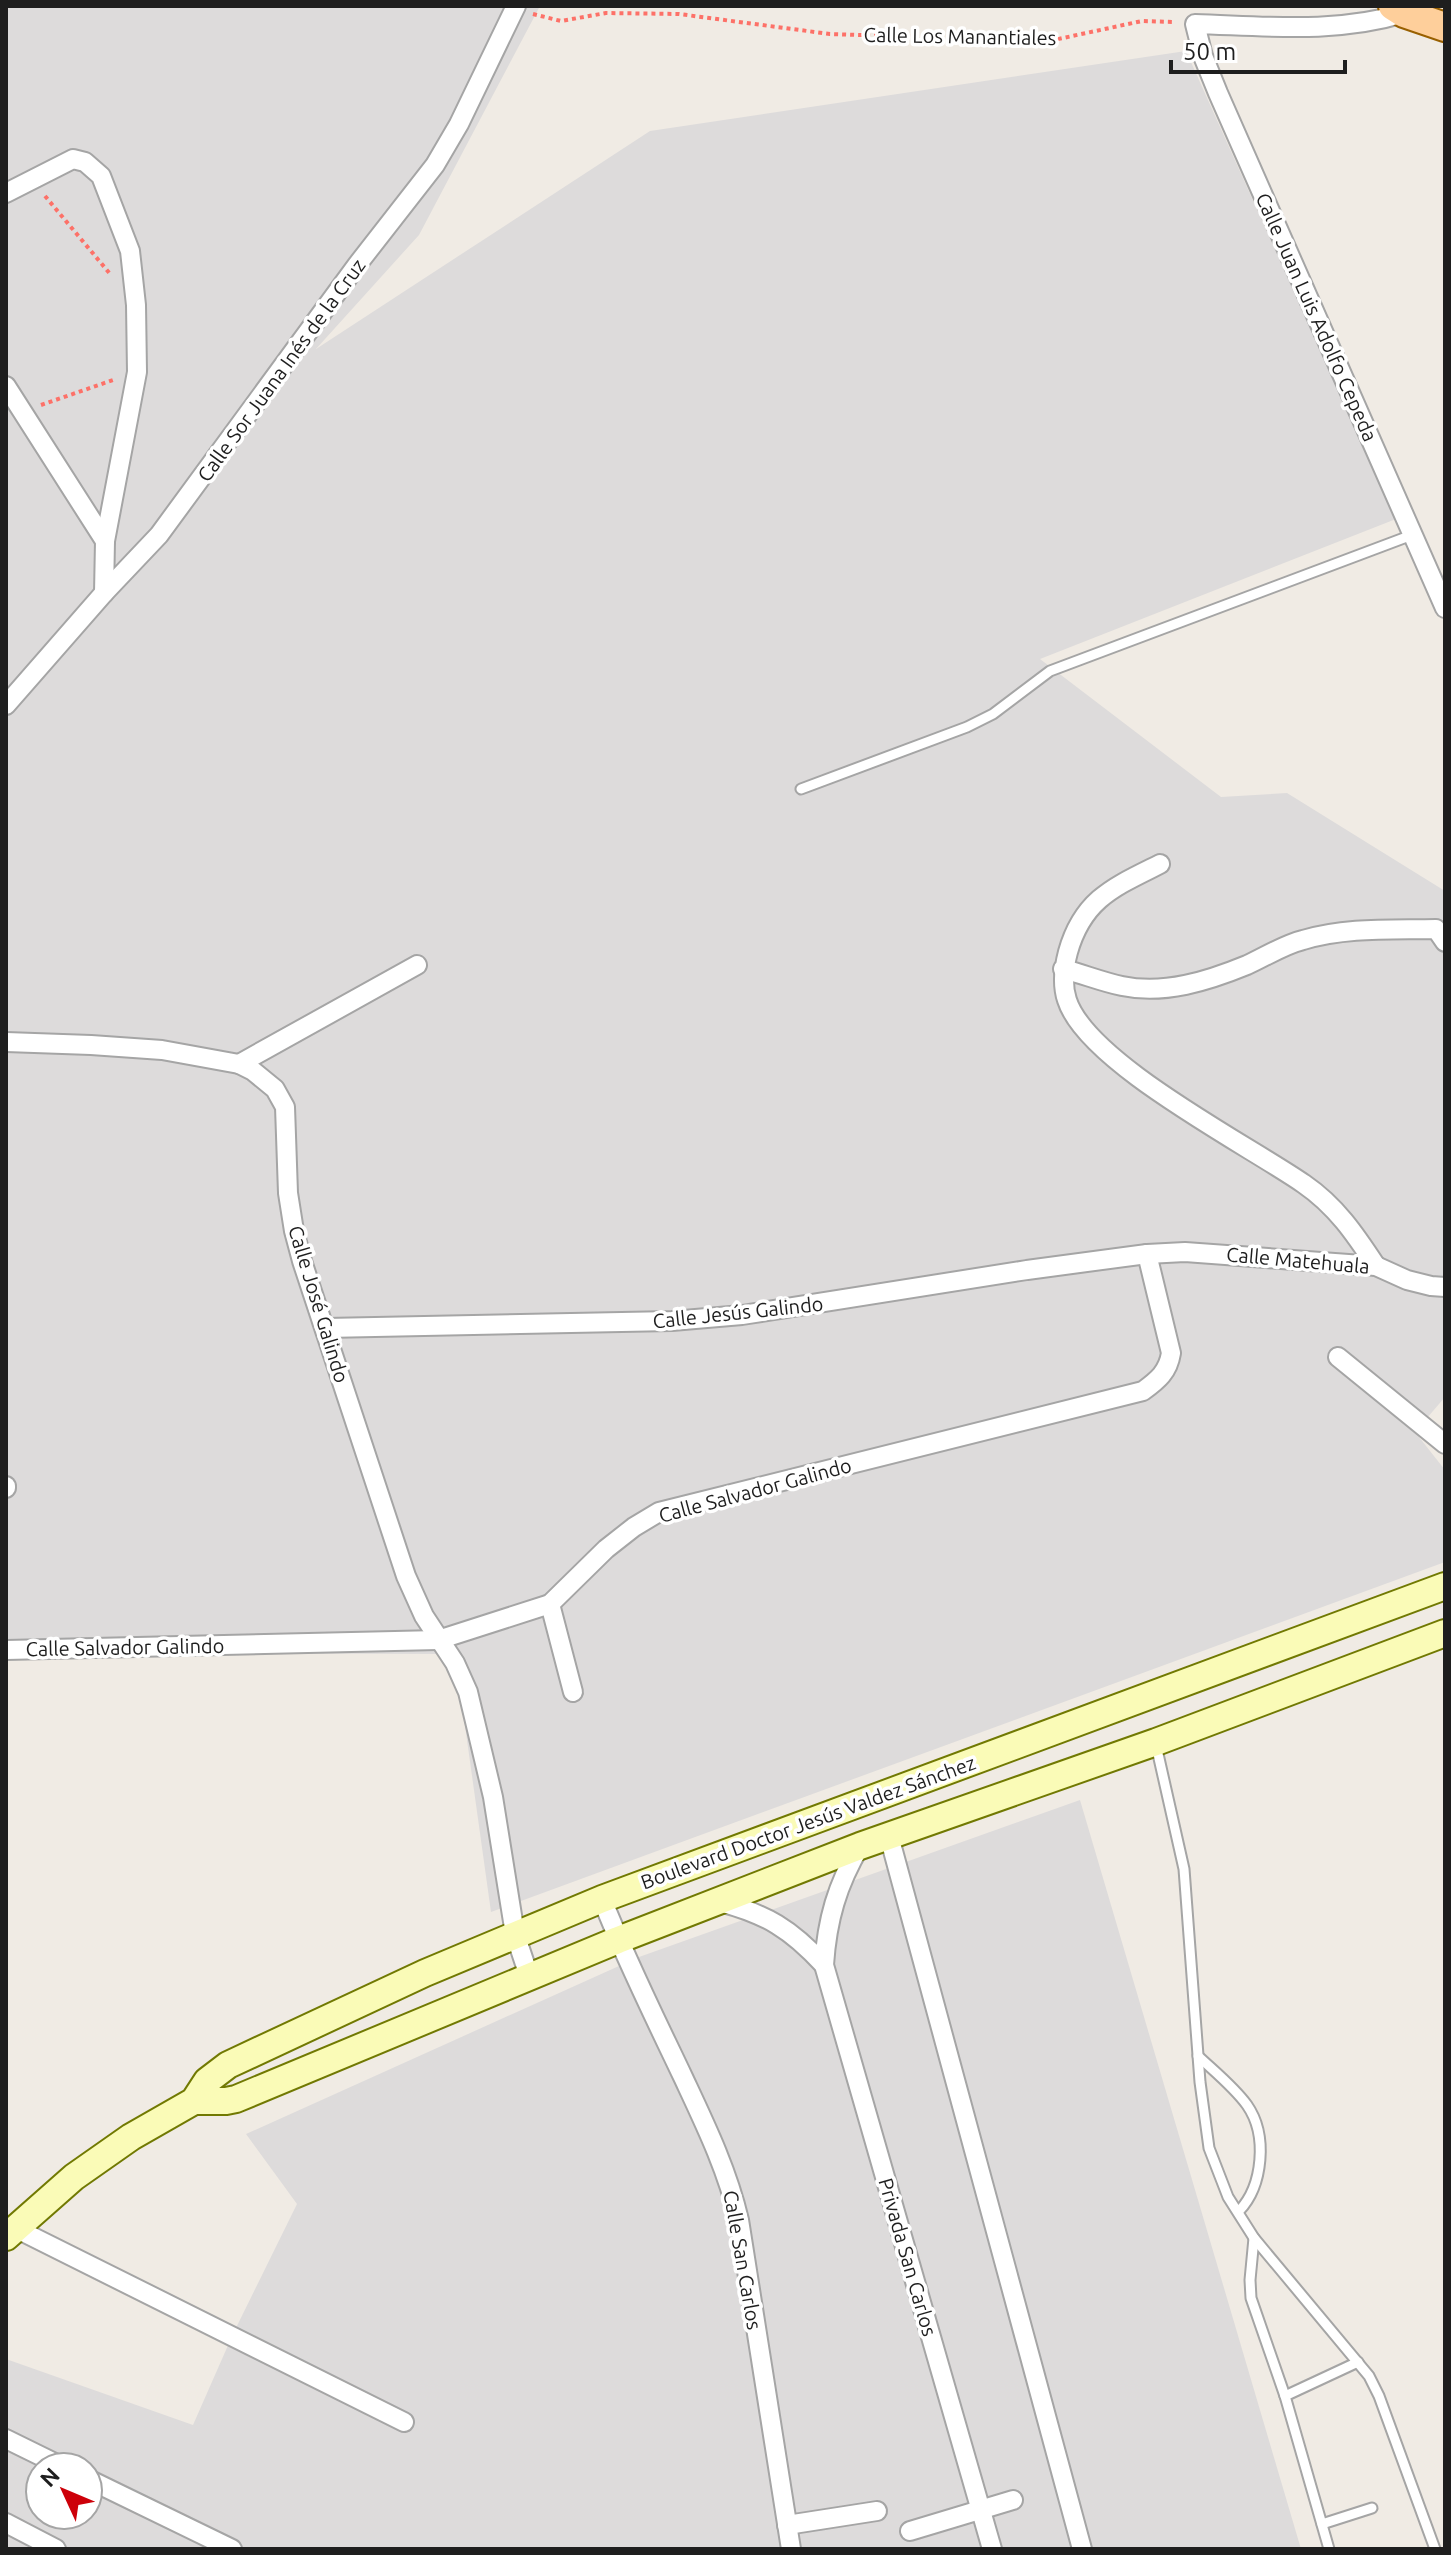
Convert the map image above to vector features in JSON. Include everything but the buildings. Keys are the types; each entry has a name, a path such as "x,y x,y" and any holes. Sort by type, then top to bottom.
{"main road":[{"path":"1399,9 1445,27"},
{"name":"Boulevard Doctor Jesús Valdez Sánchez","path":"10,2232 74,2177 131,2137 194,2101 207,2081 228,2065 319,2021 602,1899 1445,1586"},
{"name":"Boulevard Doctor Jesús Valdez Sánchez","path":"194,2101 236,2099 529,1976 860,1846 1156,1742 1445,1633"}],"street":[{"name":"Calle Sor Juana Inés de la Cruz","path":"6,705 159,535 348,277 435,165 522,9"},
{"path":"1195,24 1358,25 1399,9"},
{"name":"Calle Juan Luis Adolfo Cepeda","path":"1195,24 1203,56 1218,93 1445,608"},
{"path":"6,193 73,159 85,162 101,176 130,251 136,305 137,372 105,541 104,593"},
{"path":"6,386 105,541"},
{"path":"1160,864 1109,889 1086,910 1073,935 1063,969 1067,1000 1085,1029 1120,1064 1212,1127 1307,1186 1346,1220 1376,1266"},
{"path":"1063,969 1122,986 1146,989 1178,987 1325,934 1352,930 1441,936"},
{"path":"239,1064 417,965"},
{"name":"Calle José Galindo","path":"6,1042 162,1050 239,1064 267,1080 275,1089 285,1107 288,1193 294,1231 406,1576 424,1616 455,1663 468,1692 493,1797 515,1934 529,1976"},
{"name":"Calle Matehuala","path":"1147,1254 1223,1253 1376,1266 1407,1280 1445,1287"},
{"name":"Calle Jesús Galindo","path":"326,1328 672,1321 742,1315 1147,1254"},
{"name":"Calle Salvador Galindo","path":"6,1650 438,1640 550,1604 606,1549 659,1512 1143,1391 1161,1378 1171,1353 1147,1254"},
{"path":"1338,1357 1445,1444"},
{"path":"550,1604 573,1692"},
{"path":"889,1836 1082,2549"},
{"name":"Privada San Carlos","path":"860,1846 844,1873 833,1902 826,1933 824,1965 992,2549"},
{"name":"Calle San Carlos","path":"602,1899 618,1940 713,2140 732,2191 791,2549"},
{"name":"Privada San Carlos","path":"720,1902 750,1910 778,1923 803,1941 824,1965"},
{"path":"10,2232 404,2422"},
{"path":"6,2439 30,2451"},
{"path":"104,2487 232,2549"},
{"path":"910,2531 1013,2500"},
{"path":"787,2525 877,2511"},
{"path":"6,2523 56,2549"}],"lane":[{"path":"801,789 967,727 993,714 1050,671 1412,535"},
{"path":"1156,1742 1184,1869 1198,2056 1209,2148 1228,2197 1254,2238 1358,2362 1379,2396 1435,2549"},
{"path":"1198,2056 1233,2088 1256,2122 1258,2171 1255,2189 1239,2211"},
{"path":"1254,2238 1250,2268 1251,2298 1285,2396 1329,2549"},
{"path":"1285,2396 1358,2362"},
{"path":"1322,2524 1372,2508"}],"path":[{"name":"Calle Los Manantiales","path":"522,9 539,17 561,21 606,13 679,14 830,34 1049,41 1142,21 1195,24"},
{"path":"31,180 136,305"},
{"path":"22,412 137,372"}],"shaded area":[{"path":"6,6 540,6 419,235 316,349 650,131 1186,51 1396,519 1040,659 1221,797 1287,793 1445,891 1445,1397 1415,1432 1445,1470 1445,1562 491,1912 455,1654 6,1653"},
{"path":"1080,1800 1301,2549 6,2549 6,2359 193,2425 233,2334 297,2204 246,2134 639,1957"}]}
